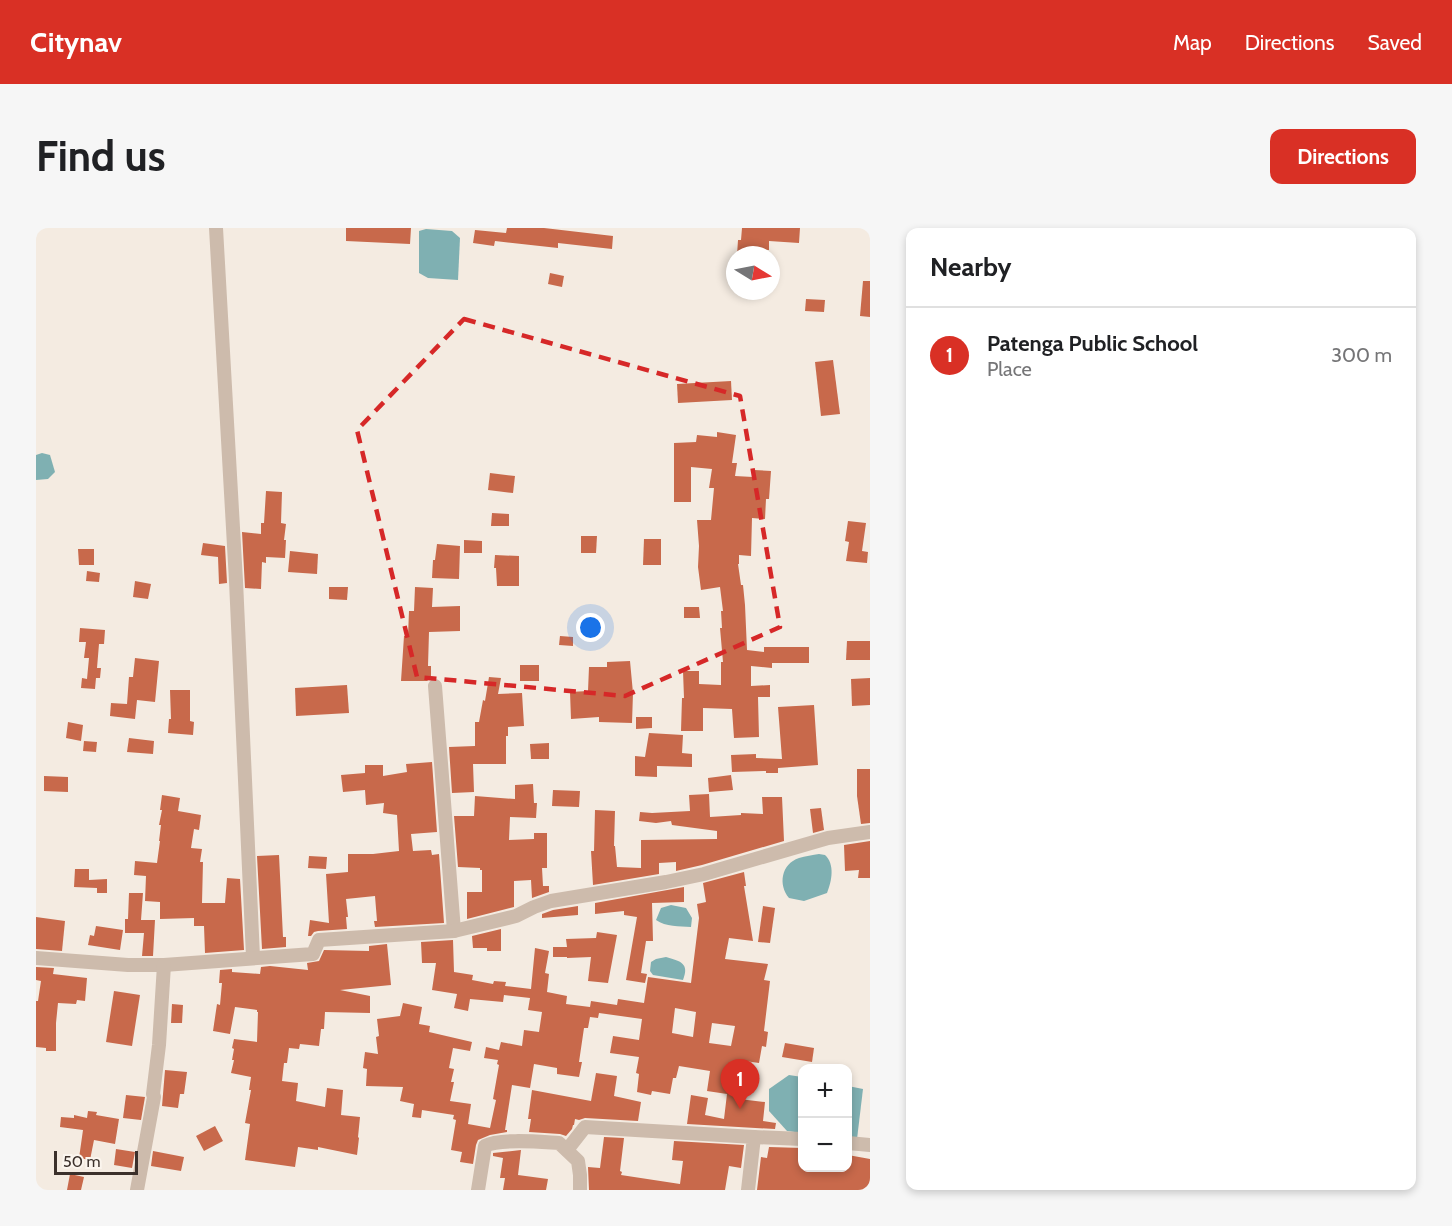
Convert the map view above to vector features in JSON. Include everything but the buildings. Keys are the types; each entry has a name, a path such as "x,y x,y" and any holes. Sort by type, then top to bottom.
{"street":[{"path":"216,228 236,580 253,957"},
{"path":"435,686 454,931"},
{"path":"36,958 164,965 314,954 319,940 454,931 516,916 551,902 704,874 828,838 870,832"},
{"path":"137,1190 154,1097 164,965"},
{"path":"567,1150 585,1127 798,1139"},
{"path":"748,1190 754,1137"},
{"path":"478,1190 485,1146 491,1142 559,1143 578,1161 580,1190"},
{"path":"852,1143 870,1145"}],"highlighted area":[{"path":"464,319 740,396 780,627 625,696 417,677 357,430"}],"water":[{"path":"426,229 452,231 460,238 458,280 428,278 419,273 419,231"},
{"path":"42,453 50,455 55,472 48,479 36,480 36,455"},
{"path":"825,855 830,863 831,878 827,893 804,901 789,898 783,887 783,875 788,865 799,858"},
{"path":"671,905 686,908 692,918 691,927 668,925 656,920 661,908"},
{"path":"666,957 684,966 683,980 653,975 650,971 651,962"},
{"path":"789,1075 798,1076 798,1132 787,1131 769,1111 769,1089"},
{"path":"852,1087 863,1089 857,1139 852,1138"}],"place":[{"name":"Patenga Public School","path":"740,1109"}]}
